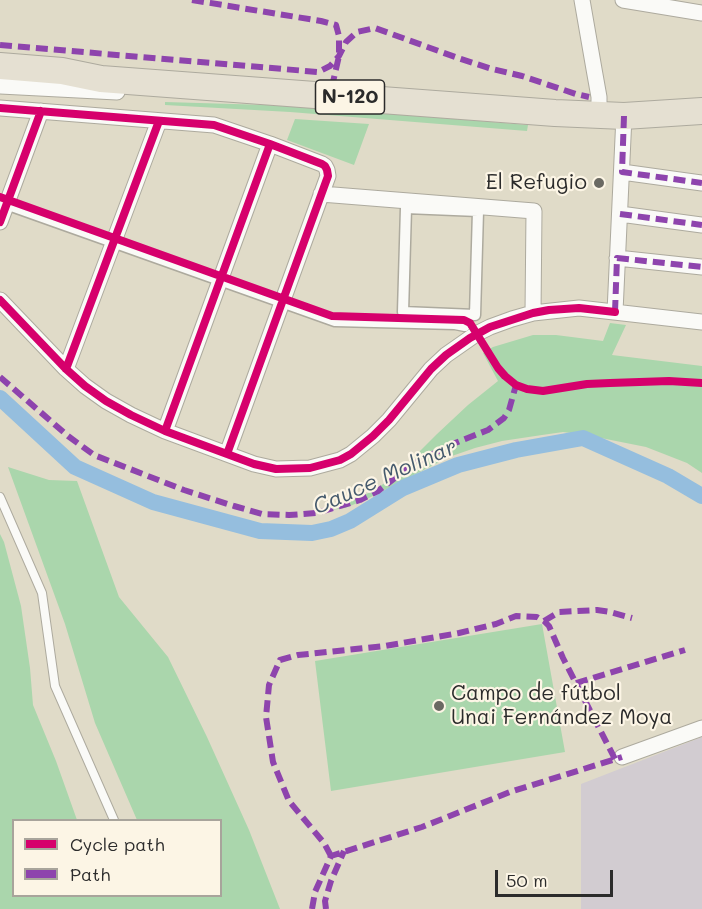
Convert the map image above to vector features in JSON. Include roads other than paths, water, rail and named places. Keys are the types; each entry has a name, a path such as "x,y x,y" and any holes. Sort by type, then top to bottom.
{"highway":[{"name":"N-120","path":"0,66 62,71 101,79 612,116 702,111"},
{"name":"N-120","path":"0,80 62,82 101,79"}],"street":[{"path":"583,0 596,79 612,116 622,172 615,312"},
{"path":"623,0 702,13"},
{"path":"0,86 212,96 233,88"},
{"path":"0,108 214,125 322,164 327,170 328,176 227,454"},
{"path":"0,222 3,203 41,111"},
{"path":"66,369 159,121"},
{"path":"165,431 270,144"},
{"path":"622,172 702,183"},
{"path":"321,194 534,211 533,313"},
{"path":"3,203 335,321 465,326"},
{"path":"406,208 478,212 475,315 403,312 406,208"},
{"path":"620,214 702,225"},
{"path":"617,258 702,267"},
{"path":"0,300 66,369 106,401 165,431 254,464 276,469 310,468 340,460 351,454 389,420 431,369 458,346 490,327 533,313 579,308 702,322"},
{"path":"622,757 702,728"}],"lane":[{"path":"0,496 42,594 55,686 114,819"}],"waterway":[{"name":"Cauce Molinar","path":"0,398 75,467 153,502 260,531 312,533 331,529 350,521 403,488 458,465 516,450 583,438 668,476 702,496"}],"place":[{"name":"El Refugio","path":"599,183"},
{"name":"Campo de fútbol Unai Fernández Moya","path":"439,706"}]}
